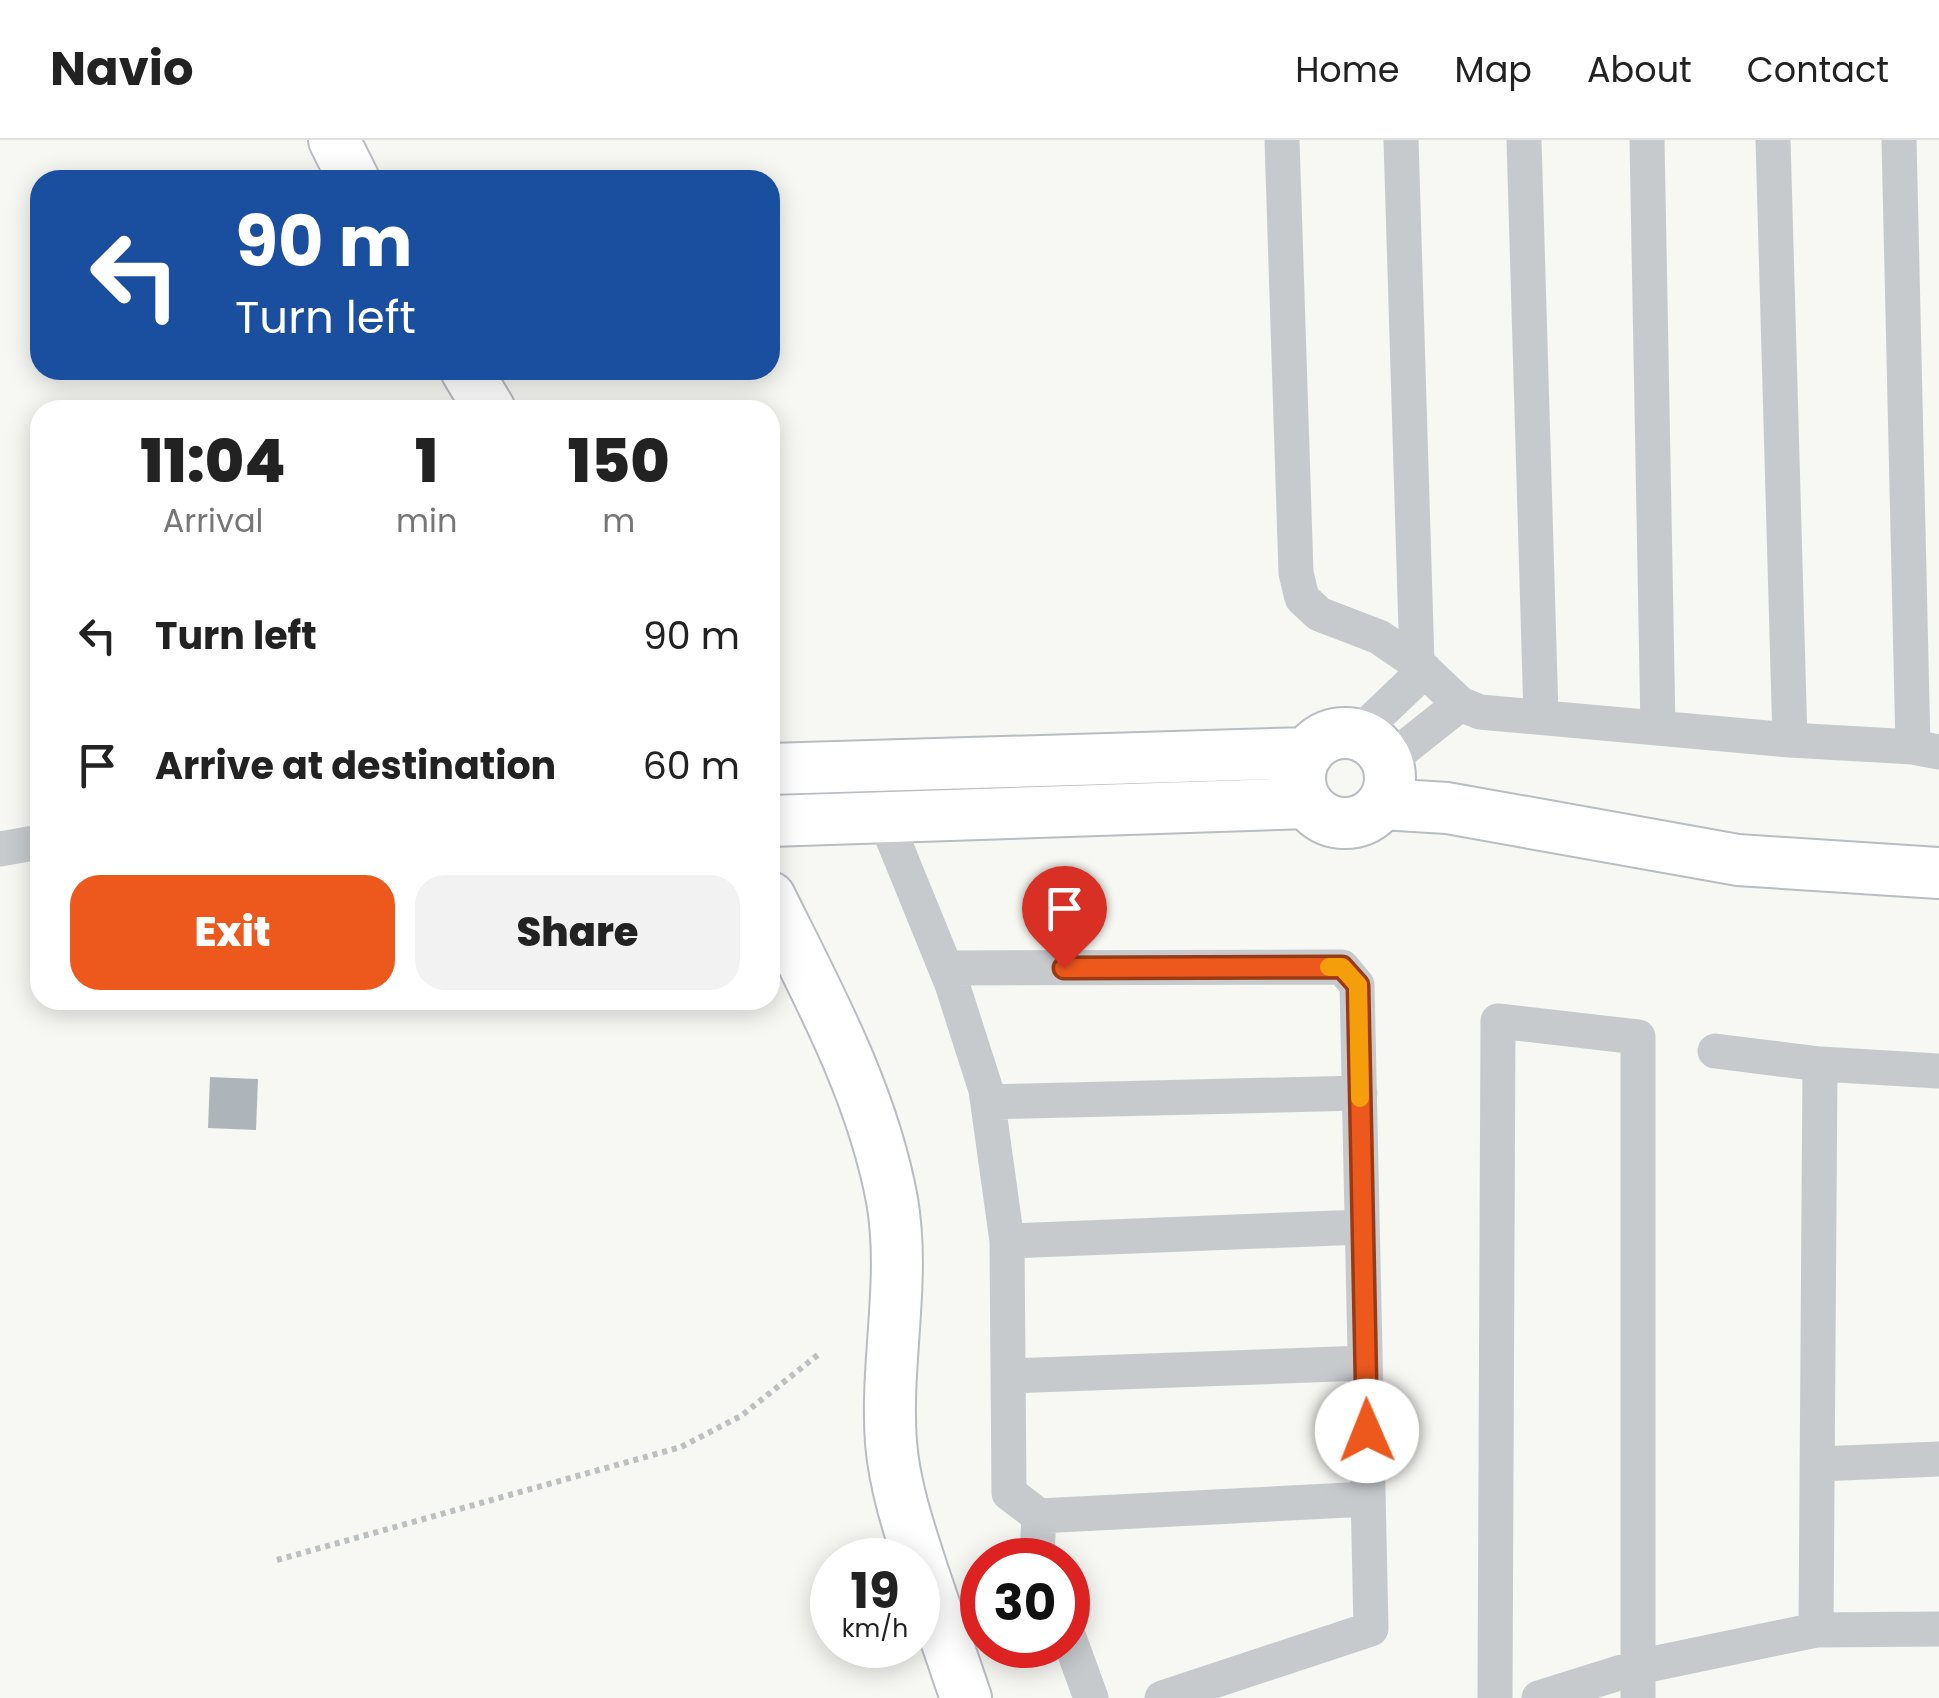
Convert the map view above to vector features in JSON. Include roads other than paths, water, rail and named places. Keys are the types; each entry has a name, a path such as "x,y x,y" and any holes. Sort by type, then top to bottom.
{"street":[{"path":"334,140 349,170"},
{"path":"1282,140 1296,573 1302,598 1319,614 1379,636 1421,666 1460,704 1480,712 1926,750 1899,140"},
{"path":"1401,140 1421,666 1379,770 1372,815 1344,823 1317,814 1308,803 1300,778 1302,765 1318,743 1343,733 1379,770 1447,808 1738,860 1939,873"},
{"path":"1524,140 1541,716"},
{"path":"1647,140 1658,728"},
{"path":"1774,140 1790,740"},
{"path":"1379,770 1460,704"},
{"path":"780,768 1308,753"},
{"path":"780,821 1308,803"},
{"path":"884,817 946,968 988,1102 1007,1242 1009,1493 1039,1516 1368,1499"},
{"path":"0,848 30,844"},
{"path":"780,917 856,1078 887,1176 898,1266 890,1390 896,1480 966,1698"},
{"path":"946,968 1342,967 1358,985 1370,1629 1162,1698"},
{"path":"1494,1698 1498,1021 1638,1036 1638,1682"},
{"path":"1715,1051 1820,1064 1939,1071"},
{"path":"1816,1630 1820,1064"},
{"path":"988,1102 1360,1093"},
{"path":"1007,1242 1362,1227"},
{"path":"1008,1376 1366,1362"},
{"path":"1818,1464 1939,1460"},
{"path":"1038,1538 1039,1516"},
{"path":"1539,1698 1638,1682 1816,1630 1939,1629"},
{"path":"1080,1668 1091,1698"}]}
